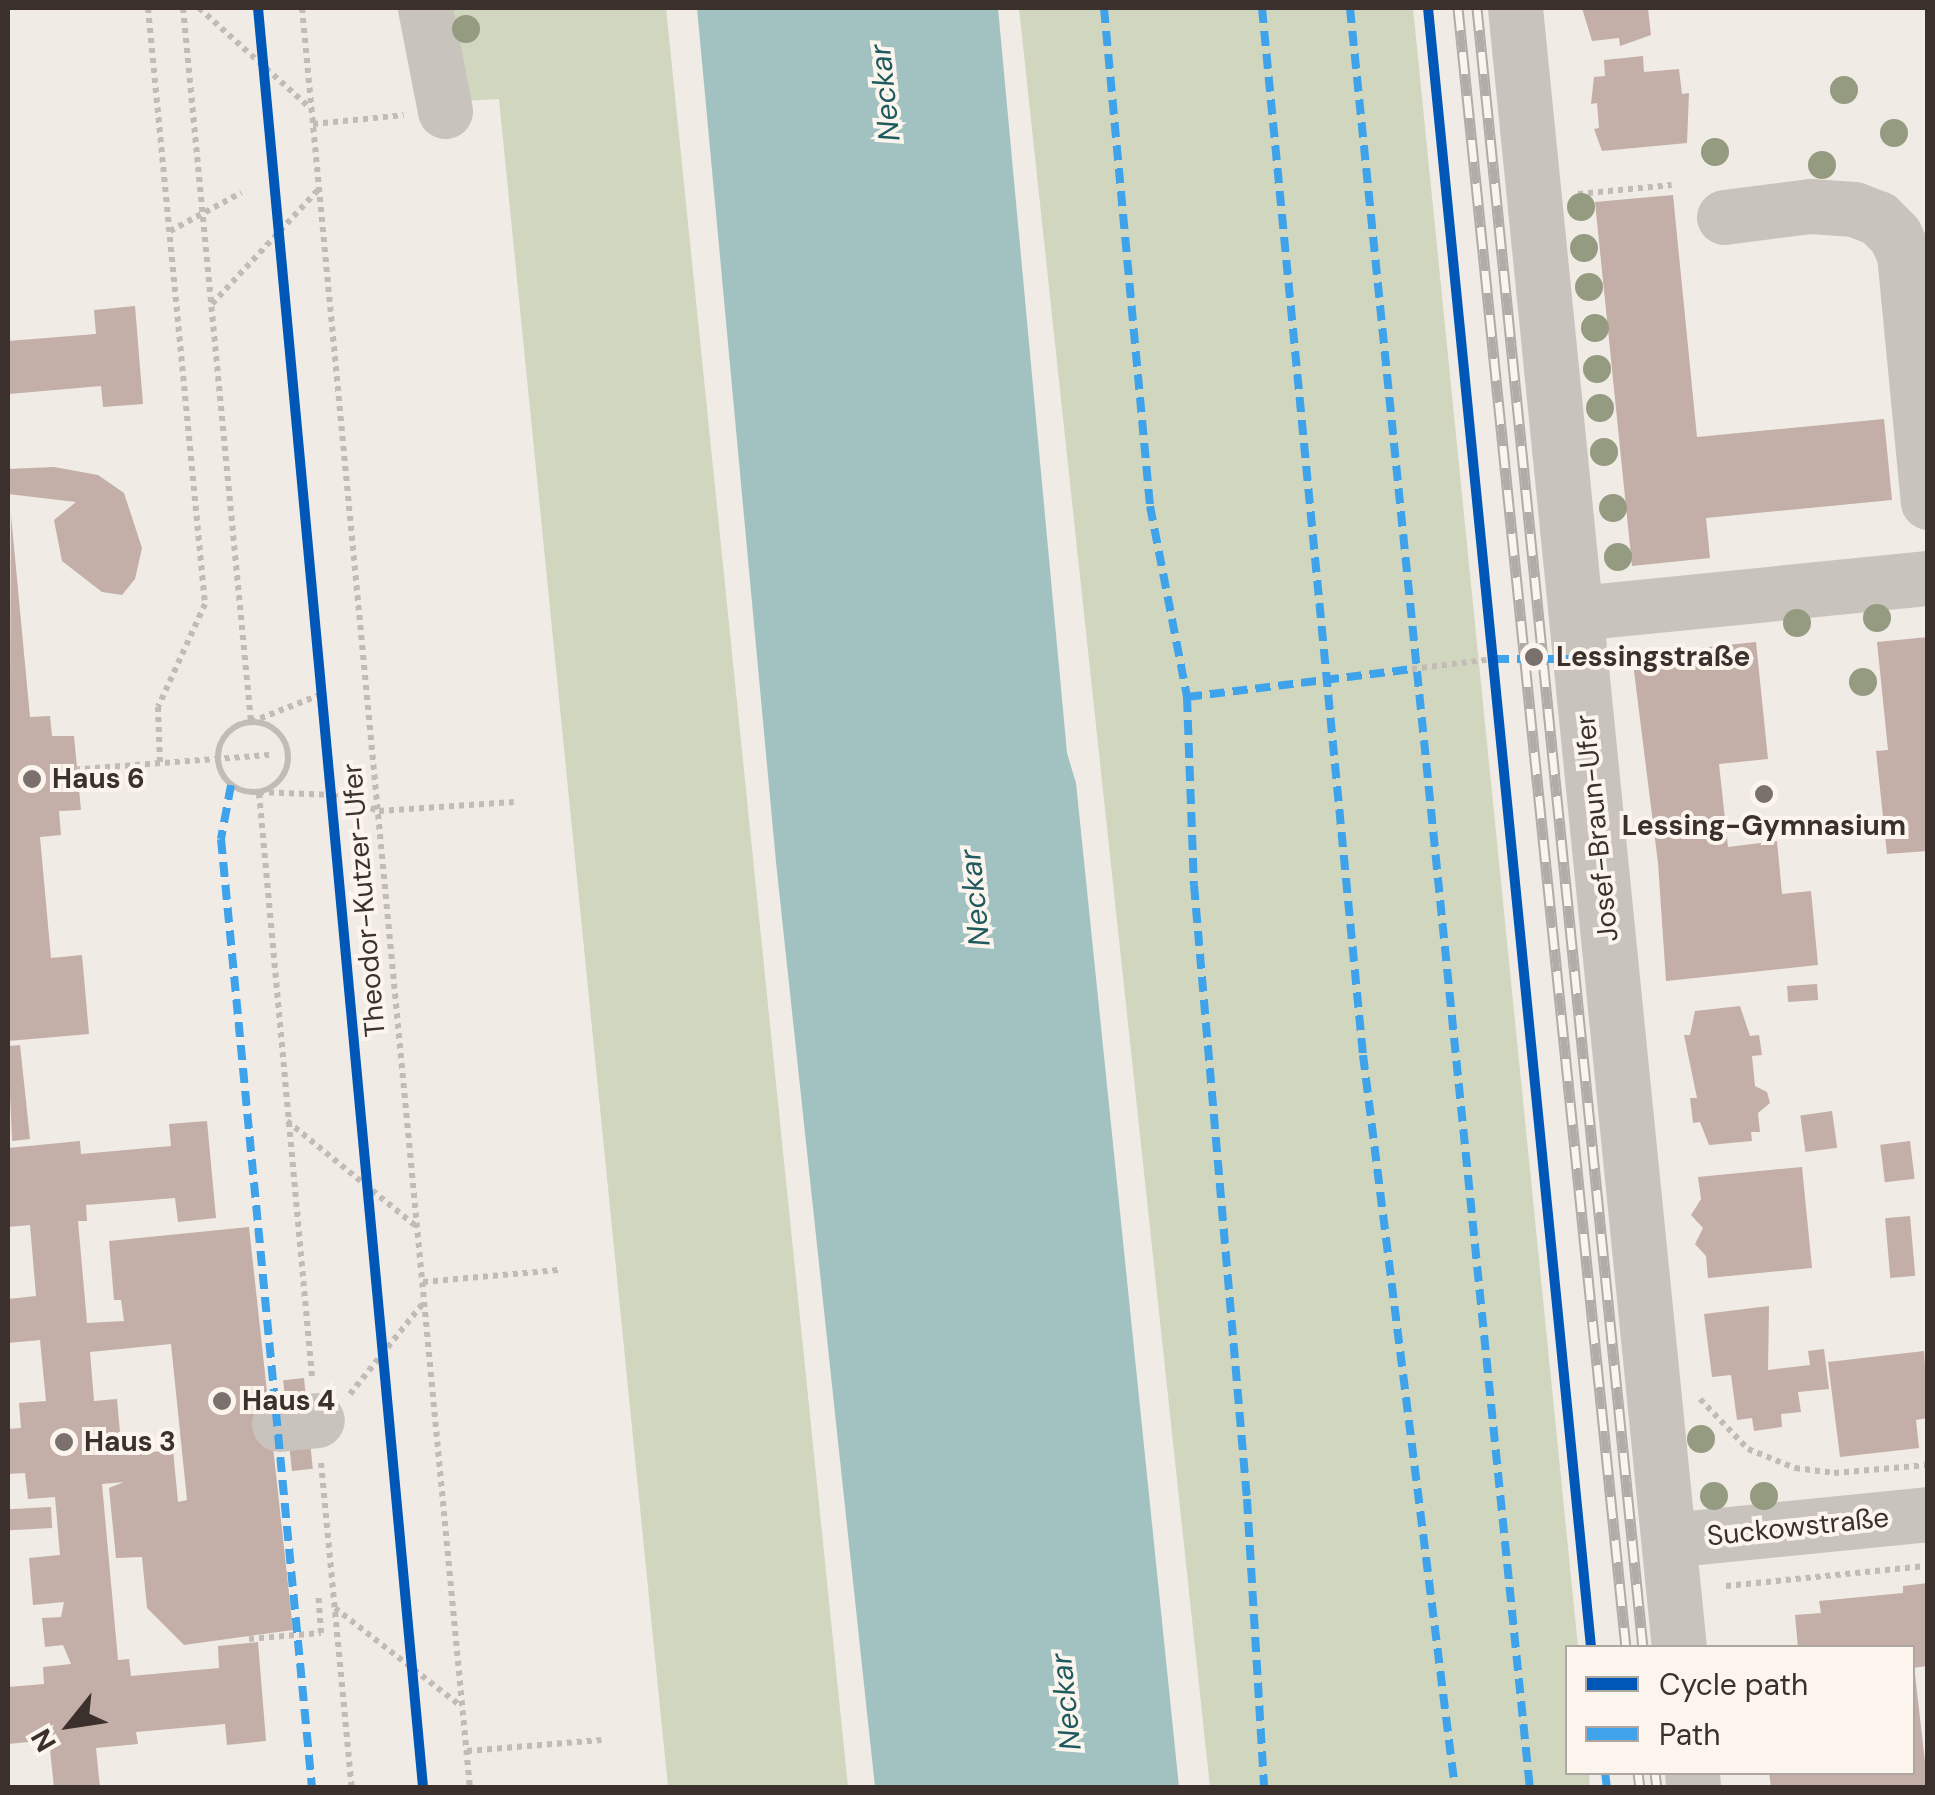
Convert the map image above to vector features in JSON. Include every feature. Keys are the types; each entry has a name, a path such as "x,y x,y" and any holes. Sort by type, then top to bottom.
{"street":[{"path":"424,8 425,114"},
{"name":"Josef-Braun-Ufer","path":"1516,8 1680,1645"},
{"path":"1724,217 1810,206 1854,209 1878,218 1896,235 1904,254 1928,502"},
{"path":"1577,613 1928,578"},
{"name":"Suckowstraße","path":"1668,1540 1928,1514"}],"path":[{"path":"148,8 205,604 158,707 160,764"},
{"path":"183,8 251,722"},
{"path":"199,8 312,110"},
{"path":"262,45 265,83"},
{"path":"313,124 425,114"},
{"path":"1534,198 1672,185"},
{"path":"211,305 319,189"},
{"path":"170,232 241,194"},
{"path":"278,213 282,251"},
{"path":"1412,669 1494,659"},
{"path":"321,675 324,711"},
{"path":"322,694 226,734 218,759 231,785 260,792 333,795 379,810 514,802"},
{"path":"251,722 276,730 288,753 281,778 260,792"},
{"path":"55,771 268,755"},
{"path":"332,778 335,815"},
{"path":"260,792 288,1121 305,1426 335,1608 352,1788"},
{"path":"288,1121 418,1228"},
{"path":"367,1166 370,1204"},
{"path":"423,1282 558,1270"},
{"path":"305,1426 384,1353 424,1302"},
{"path":"382,1334 385,1373"},
{"path":"1698,1394 1748,1449 1795,1468 1834,1474 1928,1465"},
{"path":"1726,1586 1928,1566"},
{"path":"249,1639 322,1633 318,1594"},
{"path":"335,1608 462,1707"},
{"path":"410,1647 413,1684"},
{"path":"467,1750 602,1740"},
{"path":"459,1788 468,1774"}],"green space":[{"path":"444,8 666,8 848,1787 668,1787 499,99 462,101"},
{"path":"1019,8 1413,8 1578,1645 1565,1645 1565,1775 1589,1775 1590,1787 1210,1787"}],"water":[{"name":"Neckar","path":"697,8 998,8 1067,753 1076,783 1179,1787 875,1787 776,862"}],"building":[{"path":"1582,8 1648,8 1651,35 1620,46 1619,38 1592,41"},
{"path":"1643,56 1644,72 1679,69 1682,94 1689,93 1687,143 1602,151 1594,129 1599,128 1597,103 1591,104 1594,77 1605,76 1604,60"},
{"path":"1673,195 1697,437 1884,419 1892,500 1706,518 1710,558 1632,566 1595,202"},
{"path":"135,306 143,404 103,407 101,386 9,394 8,410 8,341 96,334 94,310"},
{"path":"54,467 98,475 124,493 142,548 135,579 122,595 102,592 62,561 54,520 76,502 8,494 8,469"},
{"name":"Haus 6","path":"11,515 30,717 50,716 52,736 74,736 81,810 59,811 61,835 40,837 51,958 82,955 89,1034 8,1041"},
{"path":"1928,637 1928,851 1887,854 1876,751 1888,750 1877,642"},
{"path":"1756,642 1768,759 1719,764 1728,847 1777,841 1782,894 1811,891 1818,965 1666,981 1658,863 1632,655"},
{"path":"1817,984 1818,1000 1788,1002 1787,986"},
{"path":"1740,1006 1750,1036 1759,1035 1762,1055 1752,1056 1755,1086 1767,1092 1770,1103 1758,1113 1760,1132 1751,1132 1752,1141 1709,1145 1700,1122 1693,1123 1690,1098 1697,1098 1684,1035 1690,1035 1695,1011"},
{"path":"20,1045 30,1139 12,1141 8,1046"},
{"path":"1832,1111 1837,1148 1805,1152 1800,1115"},
{"path":"207,1121 216,1218 178,1222 175,1198 86,1205 87,1221 78,1221 87,1323 124,1321 121,1300 114,1300 109,1241 249,1227 293,1630 184,1645 147,1608 142,1557 116,1558 109,1488 124,1482 102,1484 118,1660 129,1659 131,1676 219,1668 218,1646 258,1642 266,1741 227,1745 225,1724 136,1732 138,1744 96,1748 100,1788 54,1788 49,1740 8,1744 8,1687 44,1684 43,1667 71,1664 63,1645 45,1647 42,1618 61,1617 64,1602 33,1605 29,1558 60,1555 55,1497 28,1499 25,1473 8,1474 8,1429 21,1428 19,1403 46,1401 40,1340 8,1343 8,1299 36,1296 30,1225 8,1227 8,1148 80,1141 81,1154 171,1146 169,1124","holes":["171,1344 187,1500 178,1502 173,1450 122,1455 117,1399 94,1401 90,1352"]},
{"path":"1910,1141 1915,1179 1885,1182 1880,1145"},
{"path":"1802,1167 1812,1268 1708,1278 1706,1256 1695,1244 1703,1228 1691,1215 1701,1199 1698,1177"},
{"path":"1910,1216 1915,1276 1890,1278 1885,1218"},
{"path":"1769,1306 1768,1370 1810,1365 1808,1351 1824,1349 1829,1389 1798,1392 1801,1412 1781,1414 1782,1427 1754,1431 1752,1418 1737,1420 1731,1375 1712,1377 1704,1314"},
{"path":"1924,1351 1928,1418 1916,1420 1919,1448 1840,1457 1828,1362"},
{"path":"304,1378 307,1405 286,1407 283,1380"},
{"path":"310,1442 313,1469 292,1471 289,1444"},
{"path":"51,1507 52,1528 9,1530 8,1509"},
{"path":"1928,1583 1928,1666 1915,1668 1915,1645 1798,1645 1795,1615 1821,1613 1819,1601 1903,1593 1903,1586"},
{"path":"1915,1674 1928,1788 1771,1788 1769,1775 1915,1775"}],"railway":[{"path":"1458,8 1626,1645"},
{"path":"1477,8 1643,1645"},
{"path":"1638,1775 1640,1788"},
{"path":"1655,1775 1657,1788"}],"marked path":[{"path":"1104,8 1150,506 1187,697 1194,885 1247,1499 1264,1788"},
{"path":"1262,8 1363,1055 1455,1788"},
{"path":"1350,8 1530,1788"},
{"path":"1494,659 1581,659"},
{"path":"1187,697 1412,669"},
{"path":"231,785 221,839 312,1788"},
{"path":"1605,1775 1607,1788"}],"cycle path":[{"name":"Theodor-Kutzer-Ufer","path":"258,8 423,1788"},
{"path":"1428,8 1591,1645"}],"place":[{"name":"Lessingstraße","path":"1534,657"},
{"name":"Haus 6","path":"32,779"},
{"name":"Lessing-Gymnasium","path":"1764,794"},
{"name":"Haus 4","path":"222,1401"},
{"name":"Haus 3","path":"64,1442"}]}
